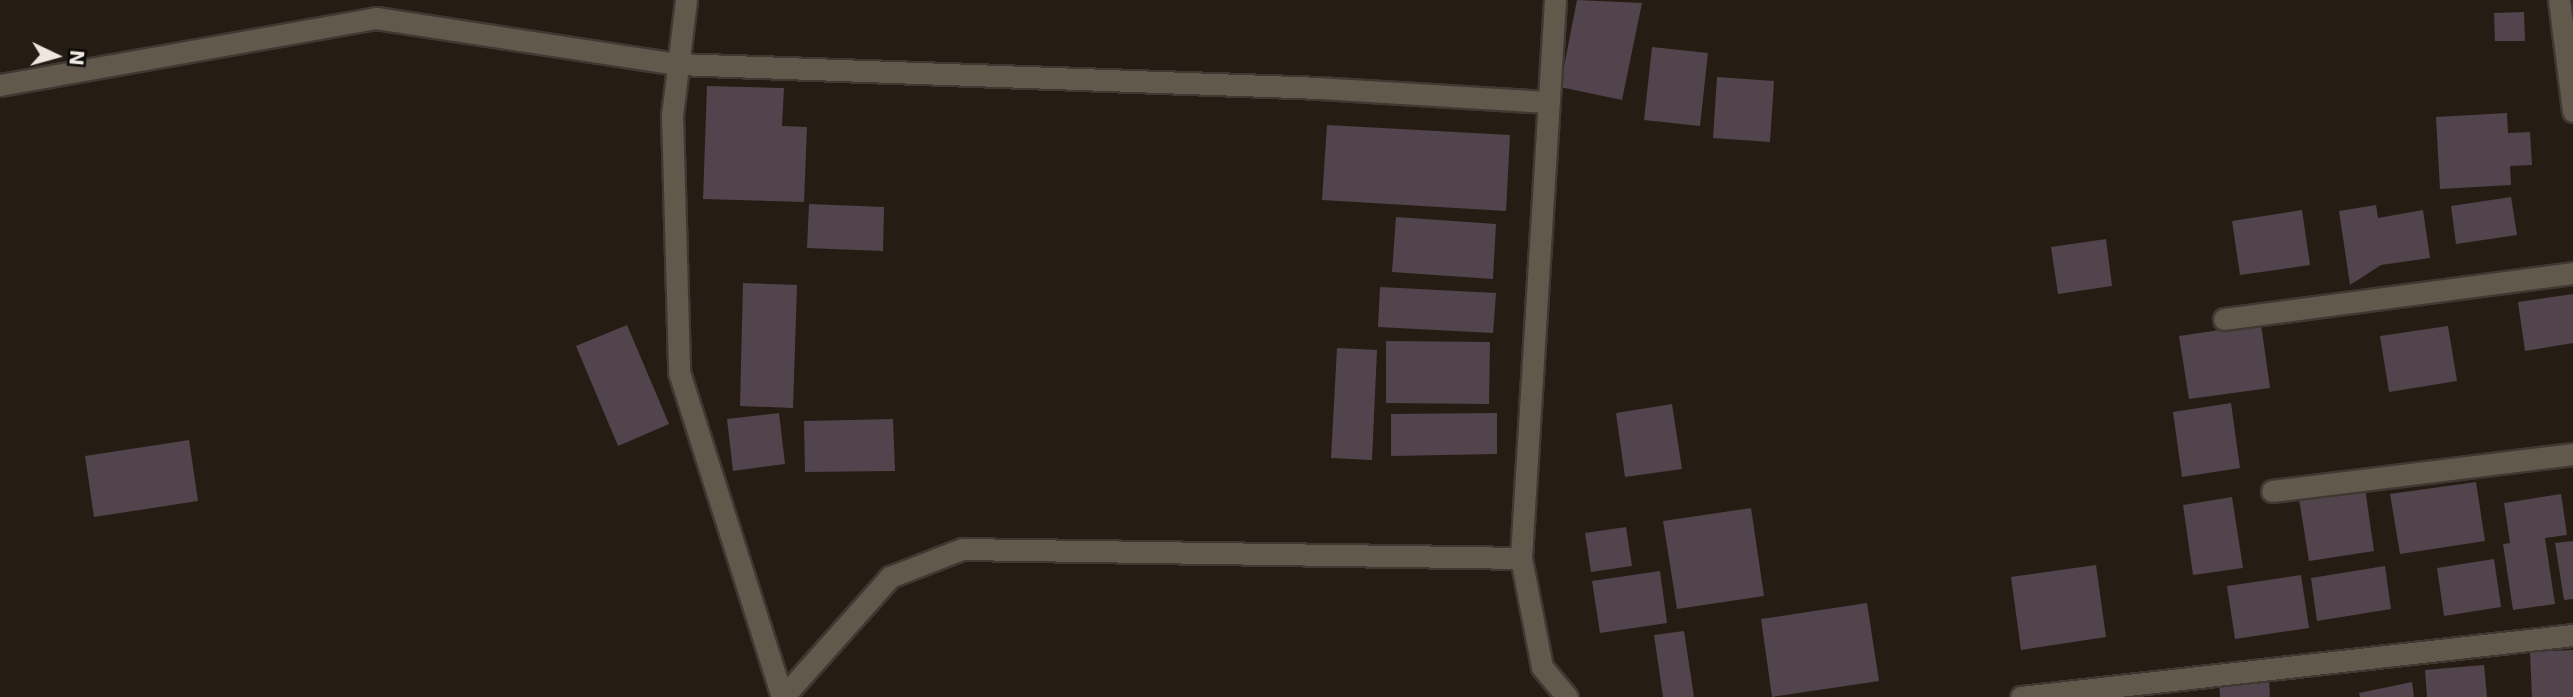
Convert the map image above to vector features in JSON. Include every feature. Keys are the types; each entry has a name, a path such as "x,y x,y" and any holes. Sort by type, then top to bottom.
{"street":[{"path":"686,0 672,115 679,372 783,697"},
{"path":"1555,0 1521,558 1542,667 1567,697"},
{"path":"2559,0 2573,111"},
{"path":"0,85 376,18 678,64 1319,89 1549,102"},
{"path":"2224,319 2573,273"},
{"path":"2272,491 2573,454"},
{"path":"783,697 890,577 962,549 1521,558"},
{"path":"2021,697 2573,635"}],"building":[{"path":"1577,0 1642,3 1622,100 1560,87"},
{"path":"2524,12 2525,41 2495,41 2494,13"},
{"path":"1652,47 1708,53 1700,126 1644,120"},
{"path":"1717,77 1774,81 1770,142 1713,138"},
{"path":"707,86 784,88 782,126 807,127 804,202 703,199"},
{"path":"2507,113 2508,133 2530,132 2532,165 2510,166 2511,185 2440,189 2436,117"},
{"path":"1327,125 1510,135 1506,211 1322,200"},
{"path":"2511,197 2517,235 2456,244 2451,206"},
{"path":"809,204 884,207 883,251 807,248"},
{"path":"2376,205 2378,218 2423,210 2430,258 2381,265 2350,285 2339,211"},
{"path":"2302,210 2310,265 2240,275 2232,221"},
{"path":"1396,217 1496,224 1493,279 1392,272"},
{"path":"2106,239 2112,286 2058,294 2051,247"},
{"path":"743,283 797,285 793,408 740,406"},
{"path":"1380,287 1496,293 1493,333 1378,327"},
{"path":"2573,294 2573,343 2525,351 2518,302"},
{"path":"2261,324 2270,388 2189,399 2179,336"},
{"path":"627,325 669,424 618,446 576,346"},
{"path":"2448,326 2457,381 2389,392 2380,336"},
{"path":"1386,341 1490,342 1489,404 1386,403"},
{"path":"1337,348 1377,350 1372,460 1331,458"},
{"path":"2231,403 2240,468 2182,477 2173,412"},
{"path":"1672,404 1682,469 1625,477 1616,413"},
{"path":"779,413 785,464 733,471 727,419"},
{"path":"1497,413 1497,454 1391,456 1391,414"},
{"path":"893,419 895,471 805,472 804,421"},
{"path":"189,440 198,501 94,517 85,456"},
{"path":"2476,482 2485,541 2400,554 2390,494"},
{"path":"2365,488 2374,551 2309,561 2299,499"},
{"path":"2561,494 2567,535 2545,538 2555,604 2513,610 2503,544 2510,543 2504,503"},
{"path":"2232,497 2243,568 2193,575 2183,505"},
{"path":"1751,508 1764,596 1677,609 1663,521"},
{"path":"1626,527 1632,566 1591,572 1585,533"},
{"path":"2573,541 2573,599 2564,600 2555,543"},
{"path":"2494,559 2501,607 2444,616 2437,568"},
{"path":"2096,565 2106,637 2021,650 2011,577"},
{"path":"2385,566 2391,609 2317,621 2311,578"},
{"path":"1660,571 1667,623 1600,633 1592,581"},
{"path":"2301,575 2309,628 2235,639 2227,586"},
{"path":"1867,603 1879,681 1772,697 1761,619"},
{"path":"1684,631 1694,697 1663,697 1654,635"},
{"path":"2573,650 2573,697 2532,697 2530,652"},
{"path":"2484,665 2487,697 2427,697 2425,670"},
{"path":"2269,676 2270,697 2220,697 2219,679"},
{"path":"2412,682 2414,697 2360,697 2359,693"}]}
